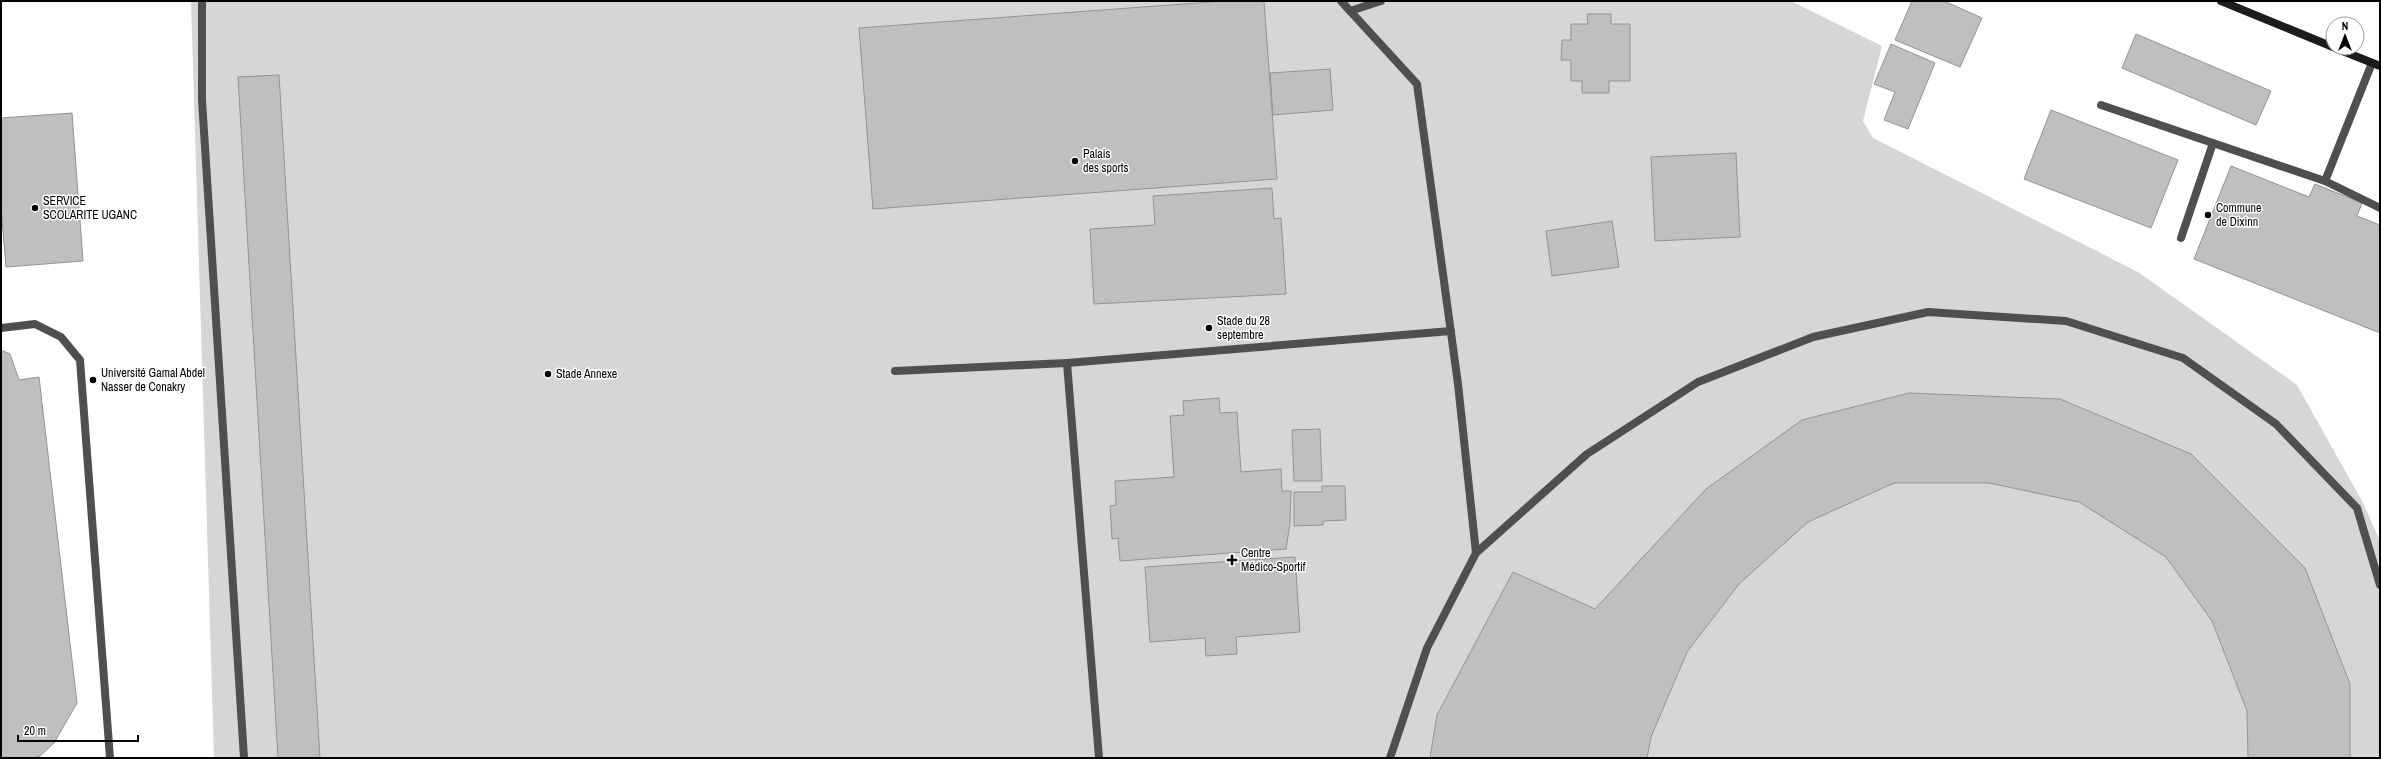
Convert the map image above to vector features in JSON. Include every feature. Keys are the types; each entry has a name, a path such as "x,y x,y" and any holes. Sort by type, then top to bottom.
{"main road":[{"path":"2221,1 2325,44"},
{"path":"2354,56 2380,66"}],"lane":[{"path":"202,1 202,100 244,758"},
{"path":"1341,1 1417,84 1451,331 1476,553"},
{"path":"1350,11 1381,1"},
{"path":"2325,181 2372,63"},
{"path":"2101,105 2325,181 2380,208"},
{"path":"2181,238 2213,143"},
{"path":"1390,758 1427,648 1476,553 1587,454 1698,382 1813,336 1928,312 2066,321 2183,358 2276,424 2356,508 2380,584"},
{"path":"1,328 34,324 61,336 80,360 110,758"},
{"path":"895,371 1067,363 1451,331"},
{"path":"1067,363 1099,758"}],"shaded area":[{"name":"Stade du 28 septembre","path":"191,1 1791,1 1882,46 1863,121 1873,138 2138,272 2297,385 2362,501 2380,541 2380,758 214,758"}],"building":[{"path":"1224,1 1264,1 1277,179 873,209 859,28"},
{"path":"1912,1 1944,1 1982,18 1960,67 1895,40"},
{"path":"1587,14 1611,14 1611,24 1630,24 1630,81 1609,81 1609,93 1582,93 1582,81 1571,81 1571,60 1561,60 1562,40 1571,40 1571,24 1588,24"},
{"path":"2136,34 2271,91 2256,125 2122,68"},
{"path":"1891,44 1935,63 1908,129 1884,120 1895,92 1874,84"},
{"path":"1330,69 1333,110 1273,115 1270,73"},
{"path":"279,75 320,758 278,758 238,77"},
{"path":"2051,110 2178,160 2151,228 2024,179"},
{"path":"72,113 83,261 6,267 1,208 1,118"},
{"path":"1736,153 1740,237 1655,241 1651,157"},
{"path":"2231,166 2309,197 2315,184 2362,203 2357,216 2380,225 2380,333 2194,259"},
{"path":"1272,188 1274,219 1281,218 1286,294 1094,304 1090,229 1155,225 1153,196"},
{"path":"1612,221 1619,267 1552,276 1546,231"},
{"path":"1,350 10,354 19,380 39,377 77,703 54,743 40,756 34,758 1,758"},
{"path":"1909,393 2060,399 2191,454 2305,568 2350,684 2350,758 2248,758 2247,711 2212,621 2166,557 2079,502 1989,483 1894,483 1808,522 1739,584 1687,652 1651,737 1647,758 1430,758 1437,715 1513,572 1595,609 1706,489 1802,420"},
{"path":"1219,398 1220,413 1237,412 1241,472 1281,469 1282,491 1291,491 1290,523 1286,549 1120,561 1118,538 1112,539 1110,506 1116,505 1115,481 1174,477 1170,416 1184,415 1183,401"},
{"path":"1320,429 1322,481 1294,481 1292,430"},
{"path":"1322,486 1345,486 1346,520 1323,521 1323,525 1294,526 1294,492 1322,492"},
{"path":"1295,557 1300,632 1236,637 1237,654 1206,656 1205,638 1150,642 1145,567"}],"place":[{"name":"Palais des sports","path":"1075,161"},
{"name":"SERVICE SCOLARITE UGANC","path":"35,208"},
{"name":"Commune de Dixinn","path":"2208,215"},
{"name":"Stade du 28 septembre","path":"1209,328"},
{"name":"Stade Annexe","path":"548,374"},
{"name":"Université Gamal Abdel Nasser de Conakry","path":"93,380"},
{"name":"Centre Médico-Sportif","path":"1232,560"}]}
